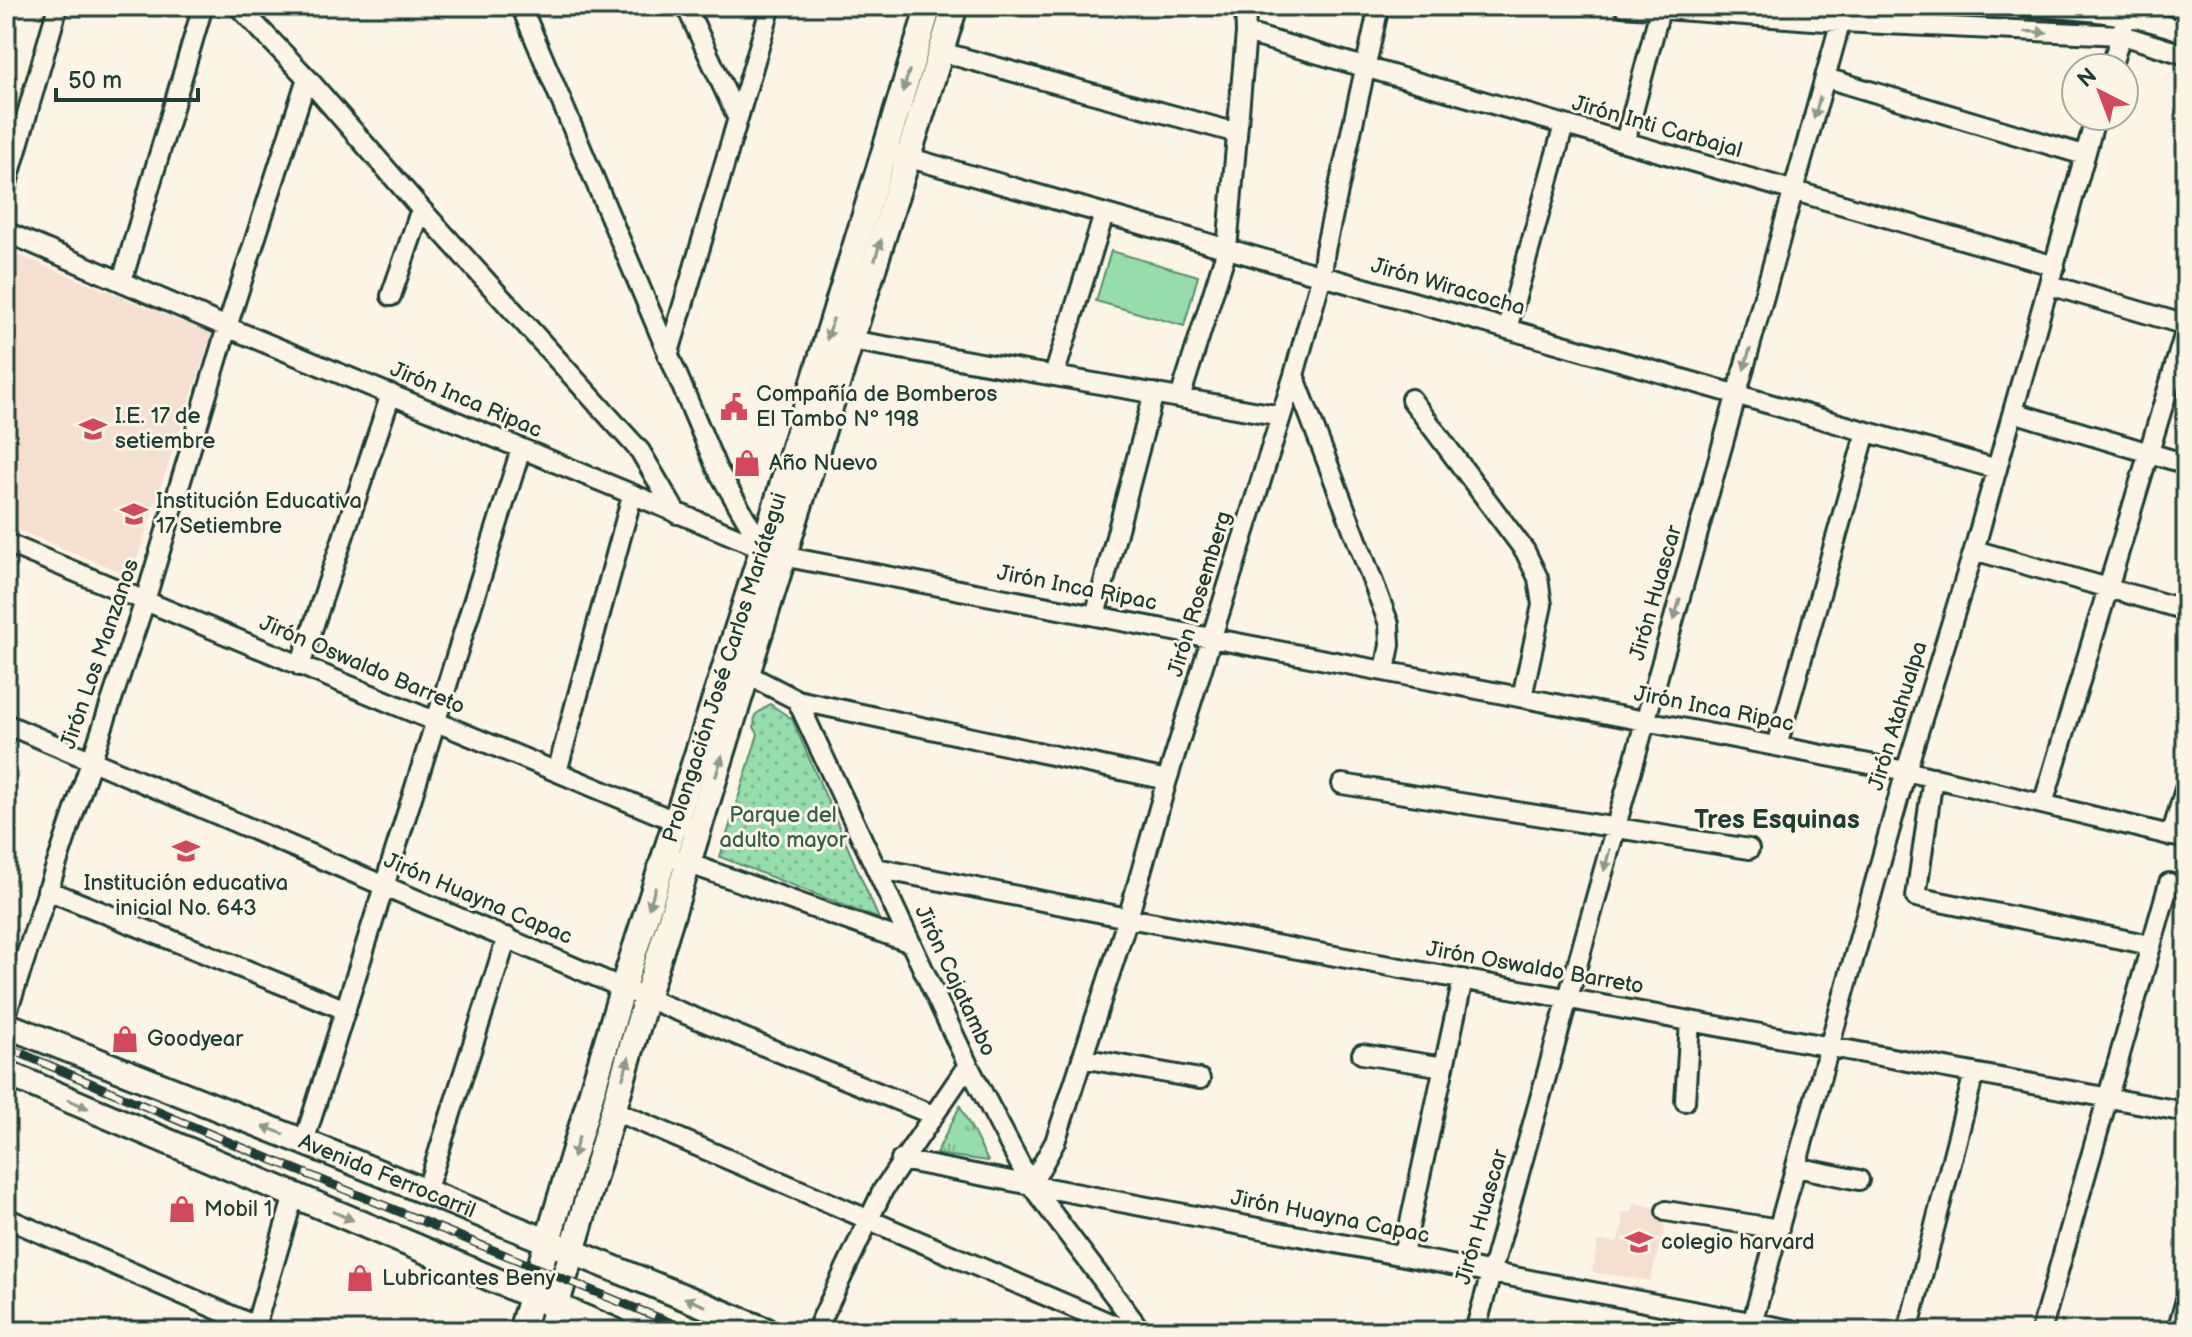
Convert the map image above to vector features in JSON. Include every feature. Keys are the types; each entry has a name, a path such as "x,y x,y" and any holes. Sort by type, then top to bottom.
{"main road":[{"name":"Prolongación José Carlos Mariátegui","path":"773,552 850,340 929,6"},
{"name":"Prolongación José Carlos Mariátegui","path":"549,1331 646,998 688,826 896,154 941,52 955,6"},
{"name":"Prolongación José Carlos Mariátegui","path":"521,1331 623,987 678,860"},
{"name":"Avenida Ferrocarril","path":"6,1025 304,1142 767,1331"},
{"path":"6,1073 615,1331"}],"street":[{"path":"6,187 58,6"},
{"path":"122,281 203,6"},
{"path":"238,6 307,78 640,451 677,514"},
{"path":"521,6 717,469 773,552"},
{"path":"686,6 737,117"},
{"path":"668,356 771,6"},
{"path":"1180,398 1227,249 1246,33 1245,6"},
{"name":"Jirón Rosemberg","path":"1031,1185 1055,1142 1128,918 1167,780 1294,375 1322,275 1379,6"},
{"path":"1623,6 2126,19 2160,22 2186,33"},
{"path":"2023,6 2099,11 2126,19 2186,55"},
{"path":"1625,142 1661,8"},
{"name":"Jirón Huascar","path":"1475,1331 1843,14"},
{"path":"2116,52 2126,19"},
{"name":"Jirón Inti Carbajal","path":"1246,33 1793,191 2052,276 2186,327"},
{"path":"941,52 1237,133"},
{"name":"Jirón Los Manzanos","path":"6,1015 145,601 227,327 307,78"},
{"path":"1826,78 2084,155"},
{"path":"1507,329 1564,125"},
{"name":"Jirón Atahualpa","path":"1752,1327 1906,771 1974,550 2091,132"},
{"name":"Jirón Wiracocha","path":"896,154 1997,469"},
{"path":"391,296 421,209"},
{"path":"1054,376 1104,214"},
{"name":"Jirón Inca Ripac","path":"6,232 632,496 773,552 1906,771 2178,838"},
{"path":"2043,804 2186,327"},
{"path":"850,340 1281,416"},
{"path":"1294,375 1389,624 1390,645 1385,671"},
{"path":"1095,616 1154,393"},
{"path":"300,666 391,394"},
{"path":"1411,399 1525,551 1538,578 1542,605 1522,697"},
{"path":"2013,412 2186,464"},
{"path":"1777,746 1866,432"},
{"path":"304,1142 521,449"},
{"path":"557,772 632,496"},
{"name":"Jirón Oswaldo Barreto","path":"6,543 688,826"},
{"path":"1974,550 2186,610"},
{"path":"737,669 797,700 1167,780"},
{"name":"Jirón Cajatambo","path":"797,700 968,1065 1031,1185 1141,1331"},
{"name":"Jirón Huayna Capac","path":"6,724 646,998 933,1115"},
{"path":"1933,777 1916,897 2150,945"},
{"path":"1342,784 1749,849"},
{"path":"2178,838 2186,786"},
{"path":"678,860 911,943"},
{"name":"Jirón Oswaldo Barreto","path":"876,868 1128,918 2186,1112"},
{"path":"2041,1331 2169,883"},
{"path":"47,890 346,1010"},
{"path":"426,1192 507,937"},
{"path":"1403,1255 1463,979"},
{"path":"1685,1101 1690,1021"},
{"path":"1362,1054 1444,1067"},
{"path":"1082,1058 1200,1079"},
{"path":"816,1331 901,1160 968,1065"},
{"path":"1908,1331 1974,1073"},
{"path":"613,1110 1128,1331"},
{"name":"Jirón Huayna Capac","path":"901,1160 1492,1272 1752,1327 1797,1331"},
{"path":"1796,1167 1859,1180"},
{"path":"6,1218 259,1329 294,1195"},
{"path":"1666,1211 1779,1229"},
{"path":"2177,1331 2186,1300"}],"shaded area":[{"name":"I.E. 17 de setiembre","path":"6,250 212,334 131,576 6,525"},
{"name":"colegio harvard","path":"1635,1203 1659,1209 1665,1227 1650,1281 1592,1272 1598,1241 1617,1242 1623,1224 1622,1212 1631,1213"}],"green space":[{"path":"1111,251 1198,276 1184,326 1096,301"},
{"name":"Parque del adulto mayor","path":"770,704 792,719 879,919 720,857 758,734 754,727 755,715"},
{"path":"960,1106 988,1161 936,1154"}],"railway":[{"path":"6,1047 236,1145 691,1331"}],"place":[{"name":"Compañía de Bomberos El Tambo Nº 198","path":"734,407"},
{"name":"I.E. 17 de setiembre","path":"93,429"},
{"name":"Año Nuevo","path":"747,463"},
{"name":"Institución Educativa 17 Setiembre","path":"134,514"},
{"name":"Institución educativa inicial No. 643","path":"186,851"},
{"name":"Goodyear","path":"125,1039"},
{"name":"Mobil 1","path":"182,1209"},
{"name":"colegio harvard","path":"1639,1242"},
{"name":"Lubricantes Beny","path":"360,1278"}],"district":[{"name":"Tres Esquinas","path":"1777,820"}]}
